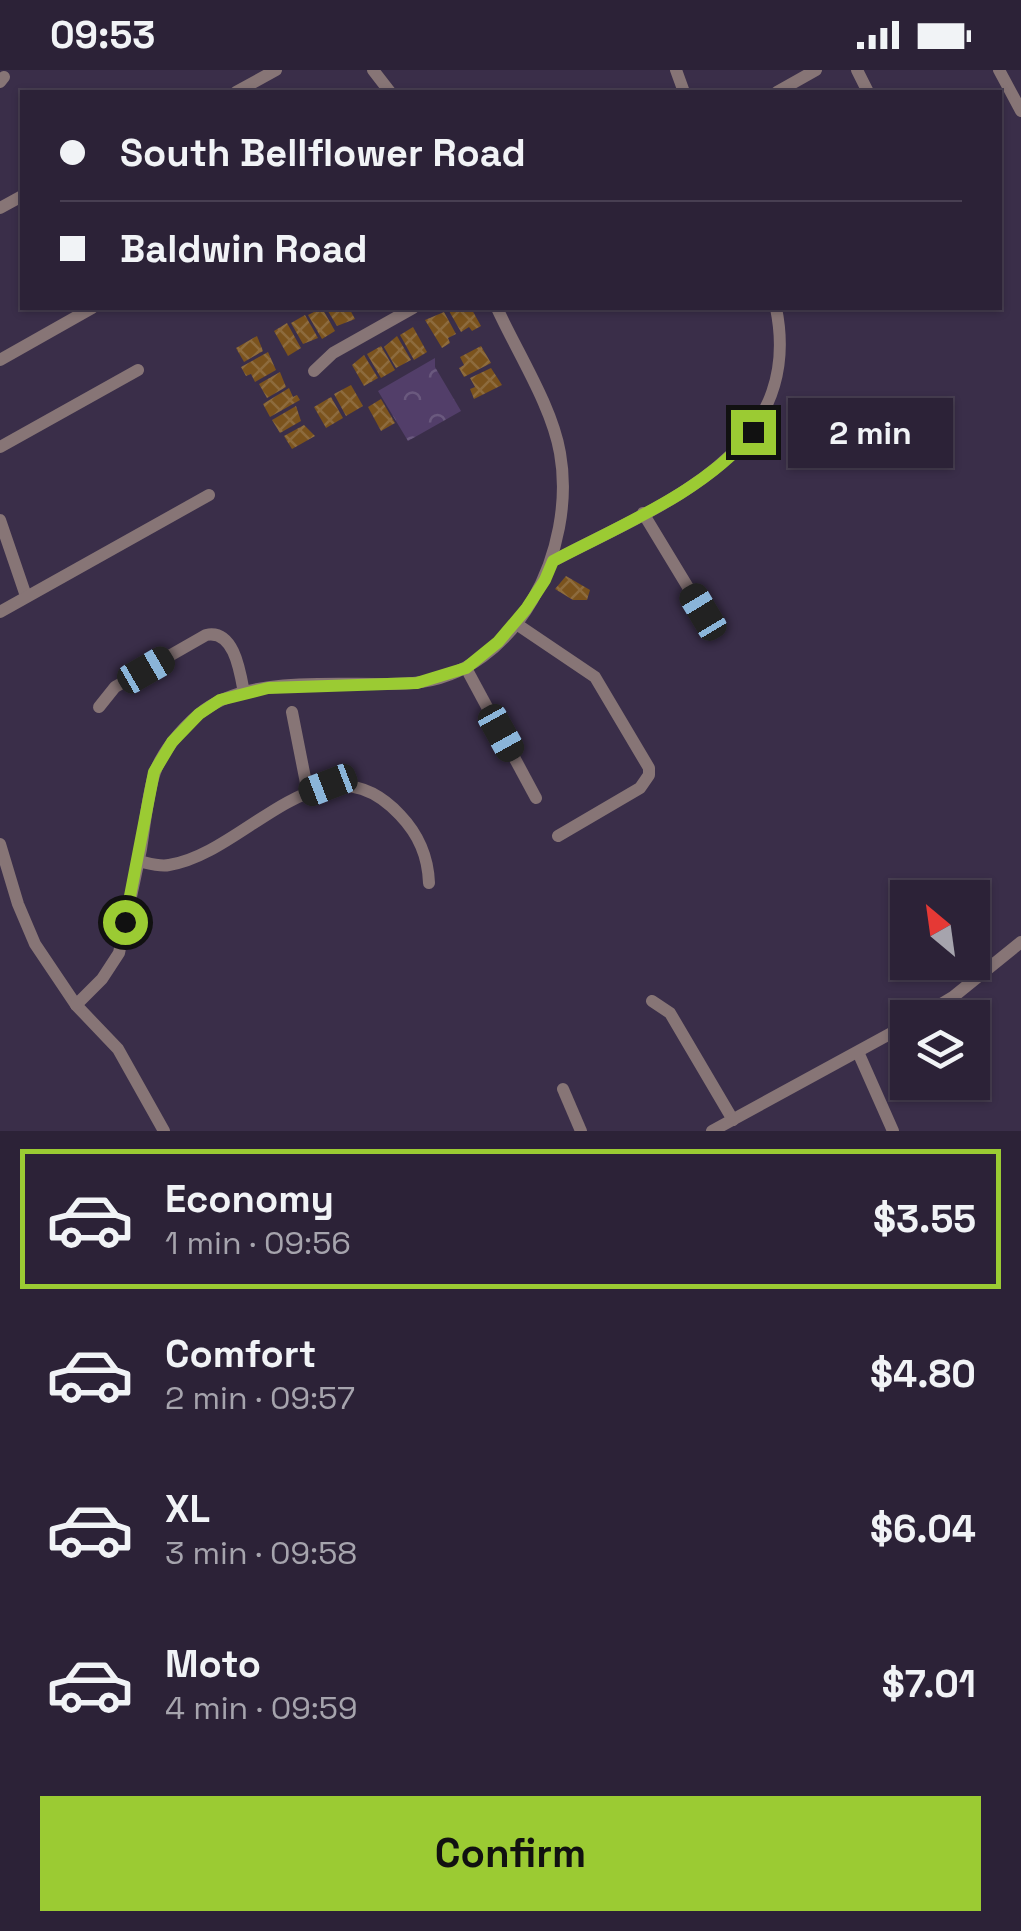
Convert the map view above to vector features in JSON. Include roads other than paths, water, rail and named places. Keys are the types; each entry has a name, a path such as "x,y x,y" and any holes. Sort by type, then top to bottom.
{"street":[{"path":"240,90 276,70"},
{"path":"781,90 816,70"},
{"path":"998,70 1021,111"},
{"path":"0,360 88,310"},
{"path":"314,371 333,353 409,310"},
{"path":"76,1005 102,979 118,953 154,772 172,742 199,714 220,700 268,688 417,683 466,668 498,642 545,580 553,561 560,507 560,452 550,420 498,310"},
{"path":"553,561 716,468 753,432 767,403 778,360 776,310"},
{"path":"0,447 138,370"},
{"path":"0,612 209,494"},
{"path":"643,513 703,612 715,620"},
{"path":"0,520 26,596"},
{"path":"515,622 595,677 649,768 640,788 558,836"},
{"path":"99,708 115,687 215,633 230,644 244,693"},
{"path":"466,668 536,798"},
{"path":"292,712 308,793"},
{"path":"138,861 165,866 191,859 328,785 363,788 386,799 406,821 428,860 429,883"},
{"path":"0,844 18,904 36,944 76,1005 118,1049 164,1131"},
{"path":"948,1000 1021,942"},
{"path":"652,1001 670,1013 733,1120"},
{"path":"712,1131 890,1034"},
{"path":"858,1052 893,1131"},
{"path":"563,1089 582,1131"}]}
